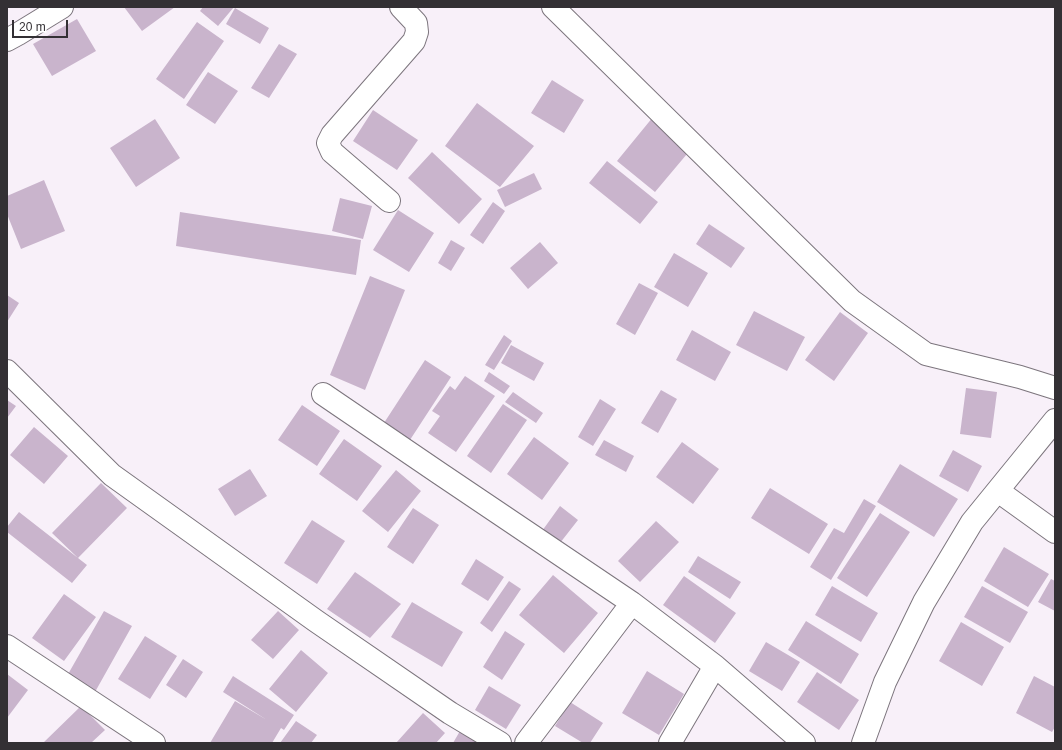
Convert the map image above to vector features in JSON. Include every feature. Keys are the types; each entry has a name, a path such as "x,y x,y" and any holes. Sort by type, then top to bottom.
{"street":[{"path":"7,40 62,7"},
{"path":"389,201 332,152 328,142 332,135 414,41 418,32 416,23 401,7"},
{"path":"553,7 852,301 926,354 1020,377 1055,388"},
{"path":"7,371 112,475 316,621 450,713 500,743"},
{"path":"323,394 632,603 715,666 804,743"},
{"path":"863,743 885,682 924,602 972,522 1055,420"},
{"path":"998,491 1055,532"},
{"path":"526,743 632,603"},
{"path":"7,646 154,743"},
{"path":"670,743 715,666"}],"building":[{"path":"124,7 175,7 142,31"},
{"path":"203,7 234,7 218,26 200,11"},
{"path":"235,8 269,28 260,44 226,24"},
{"path":"77,19 96,51 52,76 33,44"},
{"path":"197,22 224,41 184,99 156,79"},
{"path":"279,44 297,54 269,98 251,88"},
{"path":"208,72 238,91 215,124 186,105"},
{"path":"552,80 584,100 564,133 531,113"},
{"path":"477,103 534,146 500,187 445,146"},
{"path":"373,110 418,140 397,170 353,141"},
{"path":"653,117 692,148 655,192 617,161"},
{"path":"155,119 180,158 136,187 110,148"},
{"path":"432,152 482,199 459,224 408,178"},
{"path":"607,161 658,202 640,224 589,183"},
{"path":"534,173 542,189 505,207 497,190"},
{"path":"44,180 65,231 21,249 7,214 7,196"},
{"path":"340,198 372,206 363,239 332,231"},
{"path":"493,202 505,211 483,244 470,235"},
{"path":"398,210 434,233 409,272 373,250"},
{"path":"180,212 361,240 356,275 176,246"},
{"path":"709,224 745,248 731,268 696,244"},
{"path":"451,240 465,248 451,271 438,263"},
{"path":"540,242 558,263 528,289 510,268"},
{"path":"674,253 708,273 688,307 654,287"},
{"path":"370,276 405,290 365,390 330,375"},
{"path":"639,283 658,293 635,335 616,324"},
{"path":"7,295 19,303 7,322"},
{"path":"754,311 805,337 787,371 736,345"},
{"path":"840,312 868,333 834,381 805,360"},
{"path":"692,330 731,352 715,381 676,360"},
{"path":"504,335 512,341 494,370 485,365"},
{"path":"511,345 544,363 534,381 501,363"},
{"path":"425,360 451,377 408,443 382,426"},
{"path":"489,372 510,386 504,394 484,381"},
{"path":"465,376 495,396 456,452 428,433 440,416 432,411 450,386 455,390"},
{"path":"966,388 997,392 991,438 960,434"},
{"path":"661,390 677,399 658,433 641,423"},
{"path":"513,392 543,413 536,423 505,402"},
{"path":"600,399 616,409 593,446 578,437"},
{"path":"7,400 16,406 7,418"},
{"path":"503,404 527,420 491,473 467,456"},
{"path":"302,405 340,431 317,466 278,440"},
{"path":"34,427 68,456 44,484 10,455"},
{"path":"534,437 569,463 542,500 507,474"},
{"path":"344,439 382,466 357,501 319,474"},
{"path":"604,440 634,456 626,472 595,455"},
{"path":"682,442 719,469 693,504 656,477"},
{"path":"953,450 982,466 968,492 939,476"},
{"path":"900,464 958,499 934,537 877,502"},
{"path":"250,469 267,496 235,516 218,489"},
{"path":"396,470 421,491 388,532 362,511"},
{"path":"101,483 127,508 78,558 52,533"},
{"path":"770,488 828,524 809,554 751,518"},
{"path":"864,499 876,506 831,580 810,567 834,528 844,533"},
{"path":"560,506 578,520 560,543 542,531"},
{"path":"413,508 439,525 413,564 387,547"},
{"path":"19,512 87,565 72,583 7,532 7,527"},
{"path":"880,513 910,532 867,597 837,578"},
{"path":"312,520 345,541 317,584 284,563"},
{"path":"656,521 679,542 640,582 618,561"},
{"path":"1004,547 1049,574 1028,607 984,581"},
{"path":"698,556 741,582 730,599 688,572"},
{"path":"476,559 504,577 488,601 461,584"},
{"path":"355,572 401,604 370,638 327,609"},
{"path":"553,575 598,613 564,653 519,615"},
{"path":"684,576 736,613 715,643 663,605"},
{"path":"1051,579 1055,581 1055,611 1038,602"},
{"path":"509,581 521,589 492,632 480,623"},
{"path":"832,586 878,613 861,642 815,615"},
{"path":"982,586 1028,612 1010,643 964,617"},
{"path":"64,594 96,617 64,661 32,638"},
{"path":"412,602 463,632 442,667 391,637"},
{"path":"104,611 132,626 95,692 67,676"},
{"path":"278,611 299,630 273,659 251,640"},
{"path":"806,621 859,654 841,684 788,650"},
{"path":"961,622 1004,647 982,686 939,661"},
{"path":"505,631 525,644 502,680 483,667"},
{"path":"145,636 177,656 150,699 118,679"},
{"path":"766,642 800,662 782,691 749,671"},
{"path":"301,650 328,673 296,712 269,689"},
{"path":"183,659 203,672 186,698 166,685"},
{"path":"647,671 684,694 659,735 622,713"},
{"path":"817,672 859,700 839,730 797,702"},
{"path":"7,674 28,690 7,718"},
{"path":"233,676 294,715 284,730 281,728 272,743 210,743 235,701 267,720 223,692"},
{"path":"1034,676 1055,687 1055,727 1052,732 1016,713"},
{"path":"489,686 521,705 506,729 475,710"},
{"path":"570,702 603,723 590,743 583,743 555,726"},
{"path":"81,706 105,730 91,743 43,743"},
{"path":"423,713 445,733 436,743 396,743"},
{"path":"296,721 317,735 311,743 280,743"},
{"path":"460,731 480,743 453,743"}]}
